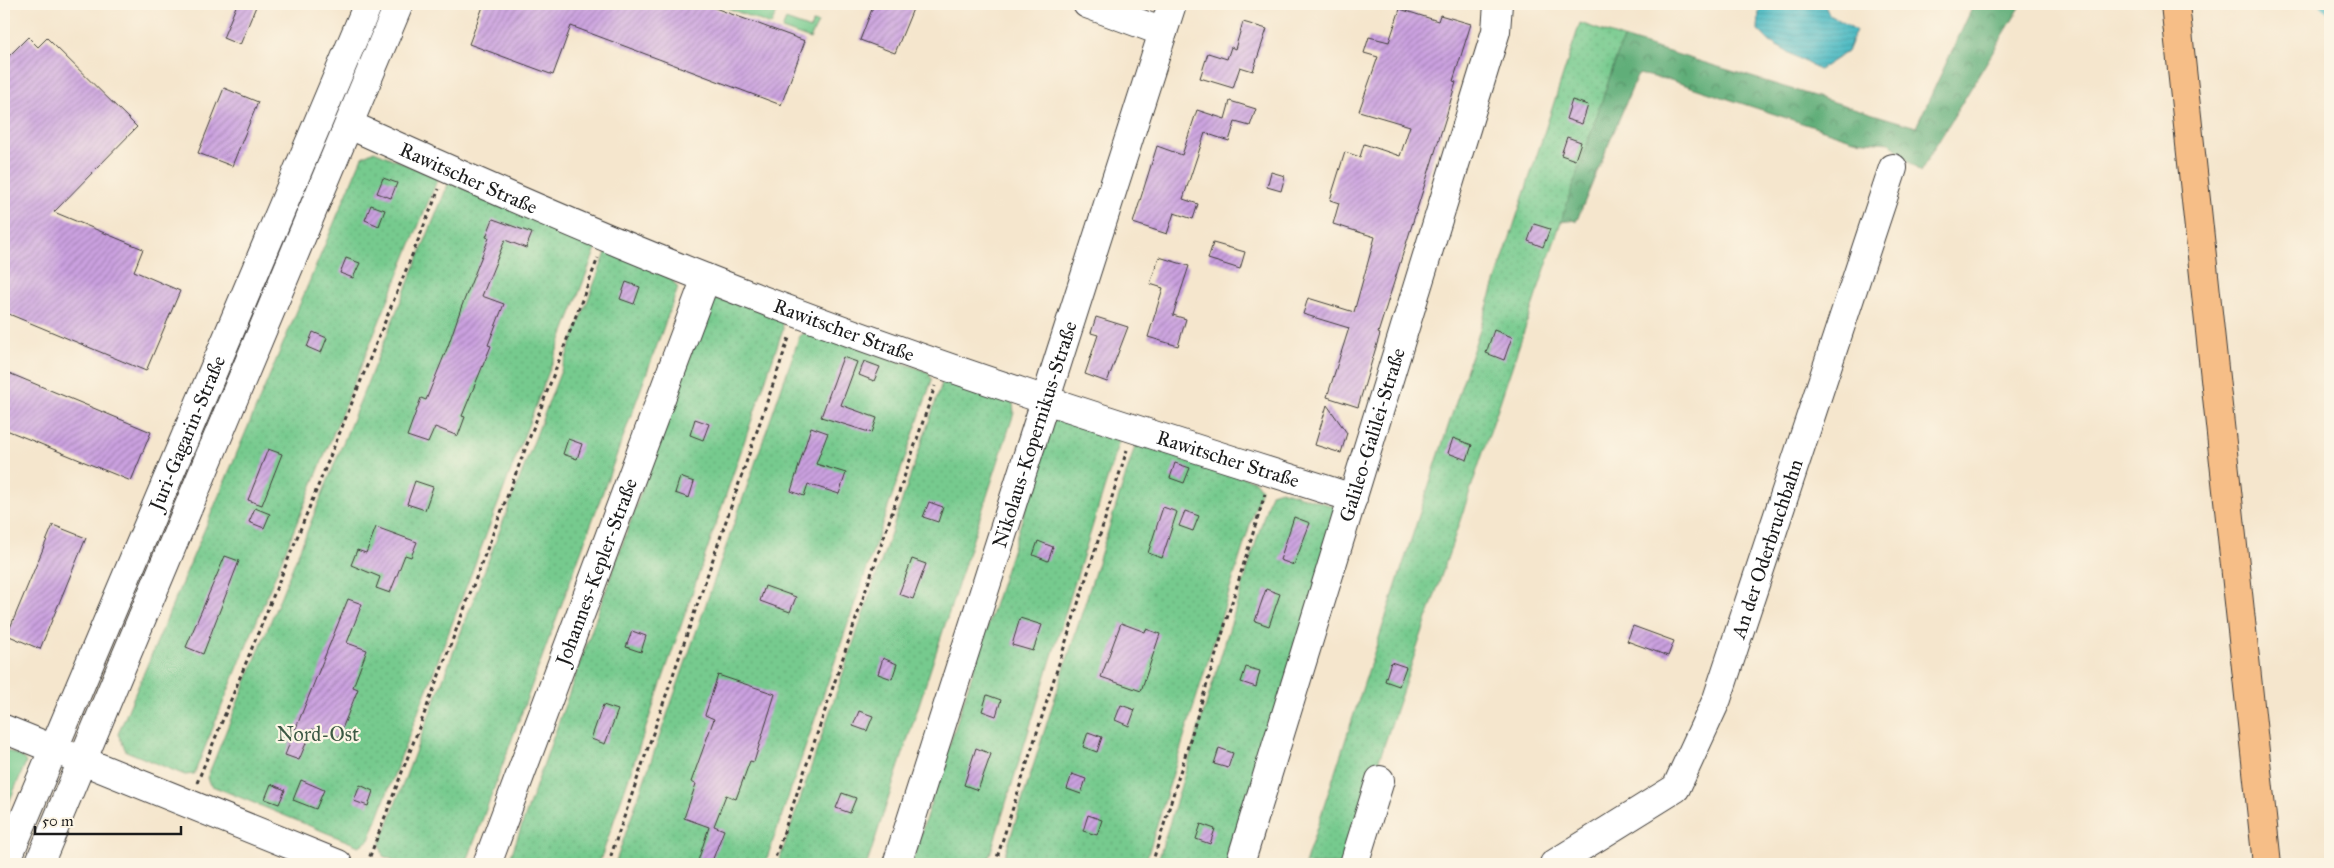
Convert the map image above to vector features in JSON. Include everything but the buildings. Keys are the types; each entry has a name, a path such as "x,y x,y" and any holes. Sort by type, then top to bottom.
{"main road":[{"path":"2175,4 2267,864"}],"street":[{"name":"Juri-Gagarin-Straße","path":"5,864 368,4"},
{"name":"Juri-Gagarin-Straße","path":"38,864 350,126 399,4"},
{"path":"1087,4 1163,32"},
{"name":"Nikolaus-Kopernikus-Straße","path":"897,864 1172,4"},
{"name":"Galileo-Galilei-Straße","path":"1240,864 1496,31 1498,4"},
{"name":"Rawitscher Straße","path":"350,126 706,278 798,313 1046,400 1353,498"},
{"name":"An der Oderbruchbahn","path":"1554,864 1676,788 1717,699 1893,168"},
{"name":"Johannes-Kepler-Straße","path":"487,864 706,278"},
{"path":"4,729 338,864"},
{"path":"1354,864 1380,780"}],"path":[{"path":"189,804 448,168"},
{"path":"367,864 607,236"},
{"path":"608,864 798,313"},
{"path":"773,864 942,364"},
{"path":"995,864 1134,428"},
{"path":"1152,864 1272,472"}],"green space":[{"path":"378,4 388,4 304,200 298,197"},
{"path":"717,4 742,4 767,13 772,4 780,5 771,25"},
{"path":"1974,4 2022,4 1920,172 1890,143 1854,140 1670,80 1638,74 1577,220 1560,222 1623,38 1916,127"},
{"path":"786,20 810,29 813,22 818,23 810,39 782,29"},
{"path":"1580,23 1623,38 1344,864 1305,864"},
{"name":"Nord-Ost","path":"374,151 438,178 194,774 185,775 126,751 118,734 362,157"},
{"name":"Nord-Ost","path":"449,182 597,246 369,840 359,846 210,785 207,778"},
{"name":"Nord-Ost","path":"607,250 670,277 678,288 466,864 404,864 383,856 380,844"},
{"path":"723,297 782,319 783,329 599,864 508,864 709,302"},
{"path":"812,330 928,372 932,380 765,864 615,864 800,335"},
{"path":"948,379 1013,403 1014,413 867,864 778,864 942,383"},
{"path":"1055,417 1120,438 987,864 911,864"},
{"path":"1136,443 1255,481 1261,489 1145,864 1002,864"},
{"path":"1281,490 1333,506 1339,515 1233,864 1157,864 1271,493"},
{"path":"4,749 22,757 26,762 4,814"}],"water":[{"path":"1764,4 1824,4 1829,14 1856,30 1847,52 1819,70 1770,42 1758,30 1759,11"}],"waterway":[{"path":"2323,4 2330,11"}]}
